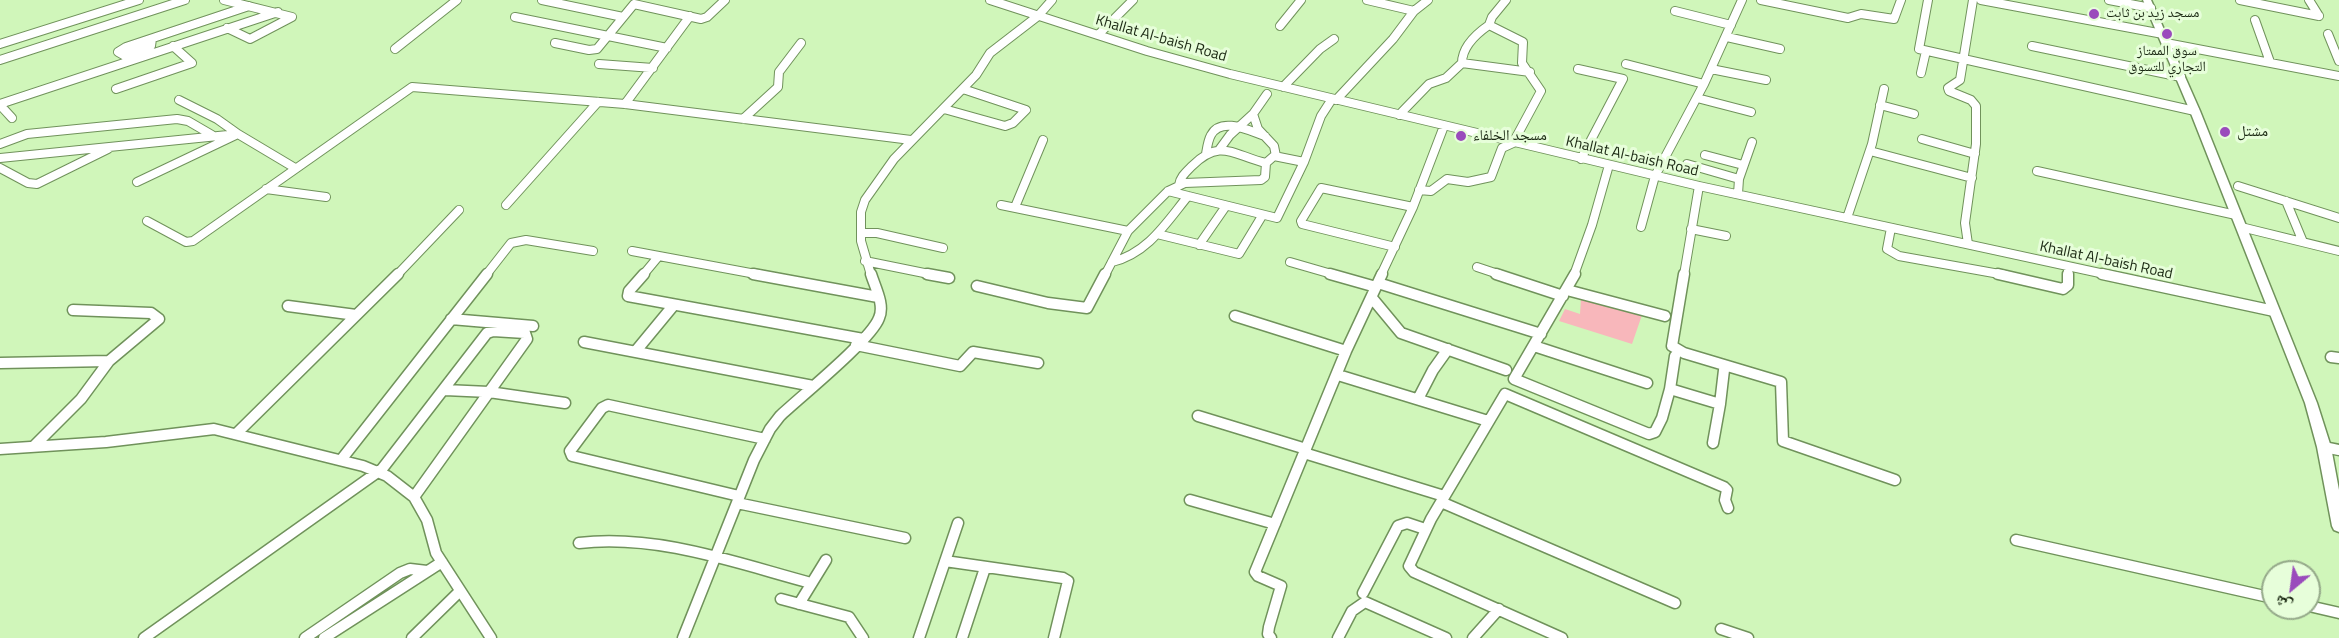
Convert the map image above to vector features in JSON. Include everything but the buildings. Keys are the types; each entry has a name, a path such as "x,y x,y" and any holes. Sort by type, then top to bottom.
{"main road":[{"path":"2149,4 2195,111 2311,403 2324,447 2339,526"}],"street":[{"path":"0,44 139,0"},
{"path":"0,60 185,0"},
{"path":"224,0 238,1 292,17 252,39 245,39 227,28"},
{"path":"395,49 454,0"},
{"path":"542,0 623,17"},
{"path":"555,43 593,50 599,48 631,6 636,4 690,16 707,17 725,0"},
{"name":"Khallat Al-baish Road","path":"990,0 1147,51 1334,100 1699,186 2274,311"},
{"path":"683,638 714,558 765,439 780,416 875,326 881,313 878,297 865,261 861,233 861,212 865,200 894,159 963,89 996,46 1038,16 1052,0"},
{"path":"1098,35 1132,0"},
{"path":"1280,26 1301,0"},
{"path":"1367,0 1414,11"},
{"path":"1168,191 1263,216 1279,217 1304,162 1321,116 1394,39 1414,11 1428,0"},
{"path":"1399,115 1429,84 1446,78 1462,63 1462,53 1489,25 1492,17 1506,0"},
{"path":"1641,227 1655,176 1704,84 1742,0"},
{"path":"1761,0 1844,17 1861,14 1894,20 1901,0"},
{"path":"1928,0 1918,47 1926,51 2195,111"},
{"path":"1968,244 1965,223 1975,154 1976,106 1971,100 1949,91 1948,88 1960,80 1973,0"},
{"path":"1981,0 2015,3 2339,76"},
{"path":"2109,0 2149,4"},
{"path":"2240,0 2267,3 2319,16 2310,0"},
{"path":"152,39 249,6"},
{"path":"104,11 116,23"},
{"path":"1675,11 1731,25"},
{"path":"12,118 0,104 278,12"},
{"path":"625,104 690,16"},
{"path":"515,17 667,48"},
{"path":"2255,21 2270,62"},
{"path":"1419,190 1431,191 1447,179 1468,182 1491,177 1502,148 1513,143 1541,91 1522,63 1523,42 1489,25"},
{"path":"36,33 47,45"},
{"path":"2328,34 2339,61"},
{"path":"1727,37 1780,49"},
{"path":"1283,87 1334,39"},
{"path":"743,119 778,87 780,80 778,72 801,44"},
{"path":"116,89 192,63 173,46"},
{"path":"2032,46 2181,78"},
{"path":"1921,73 1926,51"},
{"path":"1462,63 1530,72"},
{"path":"599,64 653,68"},
{"path":"1626,64 1704,84"},
{"path":"1578,69 1623,79 1581,159"},
{"path":"1711,69 1766,80"},
{"path":"147,221 190,242 412,87 625,104 911,140"},
{"path":"944,109 1005,126 1013,123 1026,110 963,89"},
{"path":"1847,218 1870,151 1884,89"},
{"path":"1219,150 1253,114 1267,94"},
{"path":"1696,98 1750,112"},
{"path":"179,100 217,120 296,168"},
{"path":"506,205 598,102"},
{"path":"1881,105 1914,114"},
{"path":"1723,115 1727,106"},
{"path":"1253,114 1258,129 1274,146 1276,156"},
{"path":"0,144 27,134 177,119 188,121 212,135"},
{"path":"1206,154 1211,134 1228,125 1265,136"},
{"path":"1271,638 1268,634 1269,627 1282,589 1278,584 1258,576 1256,572 1346,351 1413,207 1444,126"},
{"path":"0,158 238,134"},
{"path":"137,182 238,134"},
{"path":"1922,139 1975,154"},
{"path":"1015,207 1043,140"},
{"path":"1738,194 1739,179 1752,142"},
{"path":"0,168 28,183 37,184 116,145"},
{"path":"1179,184 1180,179 1206,154 1219,150 1232,150 1266,163"},
{"path":"1870,151 1972,178"},
{"path":"1705,155 1743,165"},
{"path":"1266,163 1276,156 1304,162"},
{"path":"977,286 1048,303 1087,308 1128,231 1168,191 1179,184 1253,182 1265,177 1266,163"},
{"path":"1687,164 1739,179"},
{"path":"1562,638 1410,569 1409,566 1425,529 1442,499 1565,293 1580,262 1609,165"},
{"path":"2037,171 2236,215"},
{"path":"1699,186 1672,346 1684,353 1781,382 1783,441 1895,480"},
{"path":"2238,186 2339,218"},
{"path":"1395,247 1302,224 1300,221 1321,188 1413,207"},
{"path":"266,189 326,197"},
{"path":"1112,262 1123,260 1139,252 1188,196"},
{"path":"2286,201 2303,242"},
{"path":"1001,205 1128,231"},
{"path":"1199,245 1226,206"},
{"path":"237,434 459,210"},
{"path":"1157,234 1239,254 1263,216"},
{"path":"2241,227 2339,251"},
{"path":"1891,228 1887,249 1899,256 2001,274 2063,289 2068,285 2068,267"},
{"path":"1691,229 1726,236"},
{"path":"861,233 877,233 943,248"},
{"path":"341,460 513,242 526,240 593,251"},
{"path":"632,251 878,297"},
{"path":"658,257 629,291 628,296 859,342 960,366 974,352 1038,363"},
{"path":"865,261 949,278"},
{"path":"1290,262 1377,285 1541,334"},
{"path":"1477,267 1565,293 1665,316"},
{"path":"1372,298 1401,333 1506,370"},
{"path":"288,306 356,315"},
{"path":"635,352 673,306"},
{"path":"33,447 81,399 110,362 157,322 158,316 151,313 73,310"},
{"path":"1235,316 1346,351"},
{"path":"451,319 532,326"},
{"path":"144,638 387,465 487,333 493,331 525,333 527,339 414,497"},
{"path":"584,342 813,386"},
{"path":"1534,346 1647,383"},
{"path":"1418,399 1433,370 1448,349"},
{"path":"1514,379 1649,434 1655,432 1660,423 1670,389 1675,356"},
{"path":"0,363 110,362"},
{"path":"1713,442 1724,370"},
{"path":"1338,375 1488,421"},
{"path":"1670,389 1720,404"},
{"path":"445,390 489,392 566,403"},
{"path":"1505,394 1724,487 1727,490 1725,500 1728,508"},
{"path":"765,439 609,405 602,408 569,453 738,500 905,538"},
{"path":"1198,416 1442,499 1675,603"},
{"path":"0,449 106,442 204,429 237,434 378,471 414,497 427,520 436,553 459,592 491,638"},
{"path":"2324,447 2339,450"},
{"path":"1190,500 1275,524"},
{"path":"919,638 957,523"},
{"path":"1362,593 1398,526 1407,523 1425,529"},
{"path":"2016,540 2261,595"},
{"path":"579,543 626,542 714,558 811,583"},
{"path":"799,604 825,560"},
{"path":"945,561 1063,578 1068,581 1054,638"},
{"path":"324,638 442,562"},
{"path":"962,638 985,568"},
{"path":"305,638 400,573 410,569 427,571"},
{"path":"411,638 459,592"},
{"path":"781,599 849,617 863,638"},
{"path":"1338,638 1355,608 1359,603 1365,602 1446,638"},
{"path":"1473,638 1499,609"},
{"path":"2321,609 2339,613"},
{"path":"1720,629 1748,638"}],"shaded area":[{"path":"1581,299 1642,315 1632,344 1559,321 1565,309 1580,314"}],"place":[{"name":"مسجد زيد بن ثابت","path":"2094,14"},
{"name":"سوق الممتاز التجاري للتسوق","path":"2167,34"},
{"name":"مشتل","path":"2225,132"},
{"name":"مسجد الخلفاء","path":"1461,136"}]}
